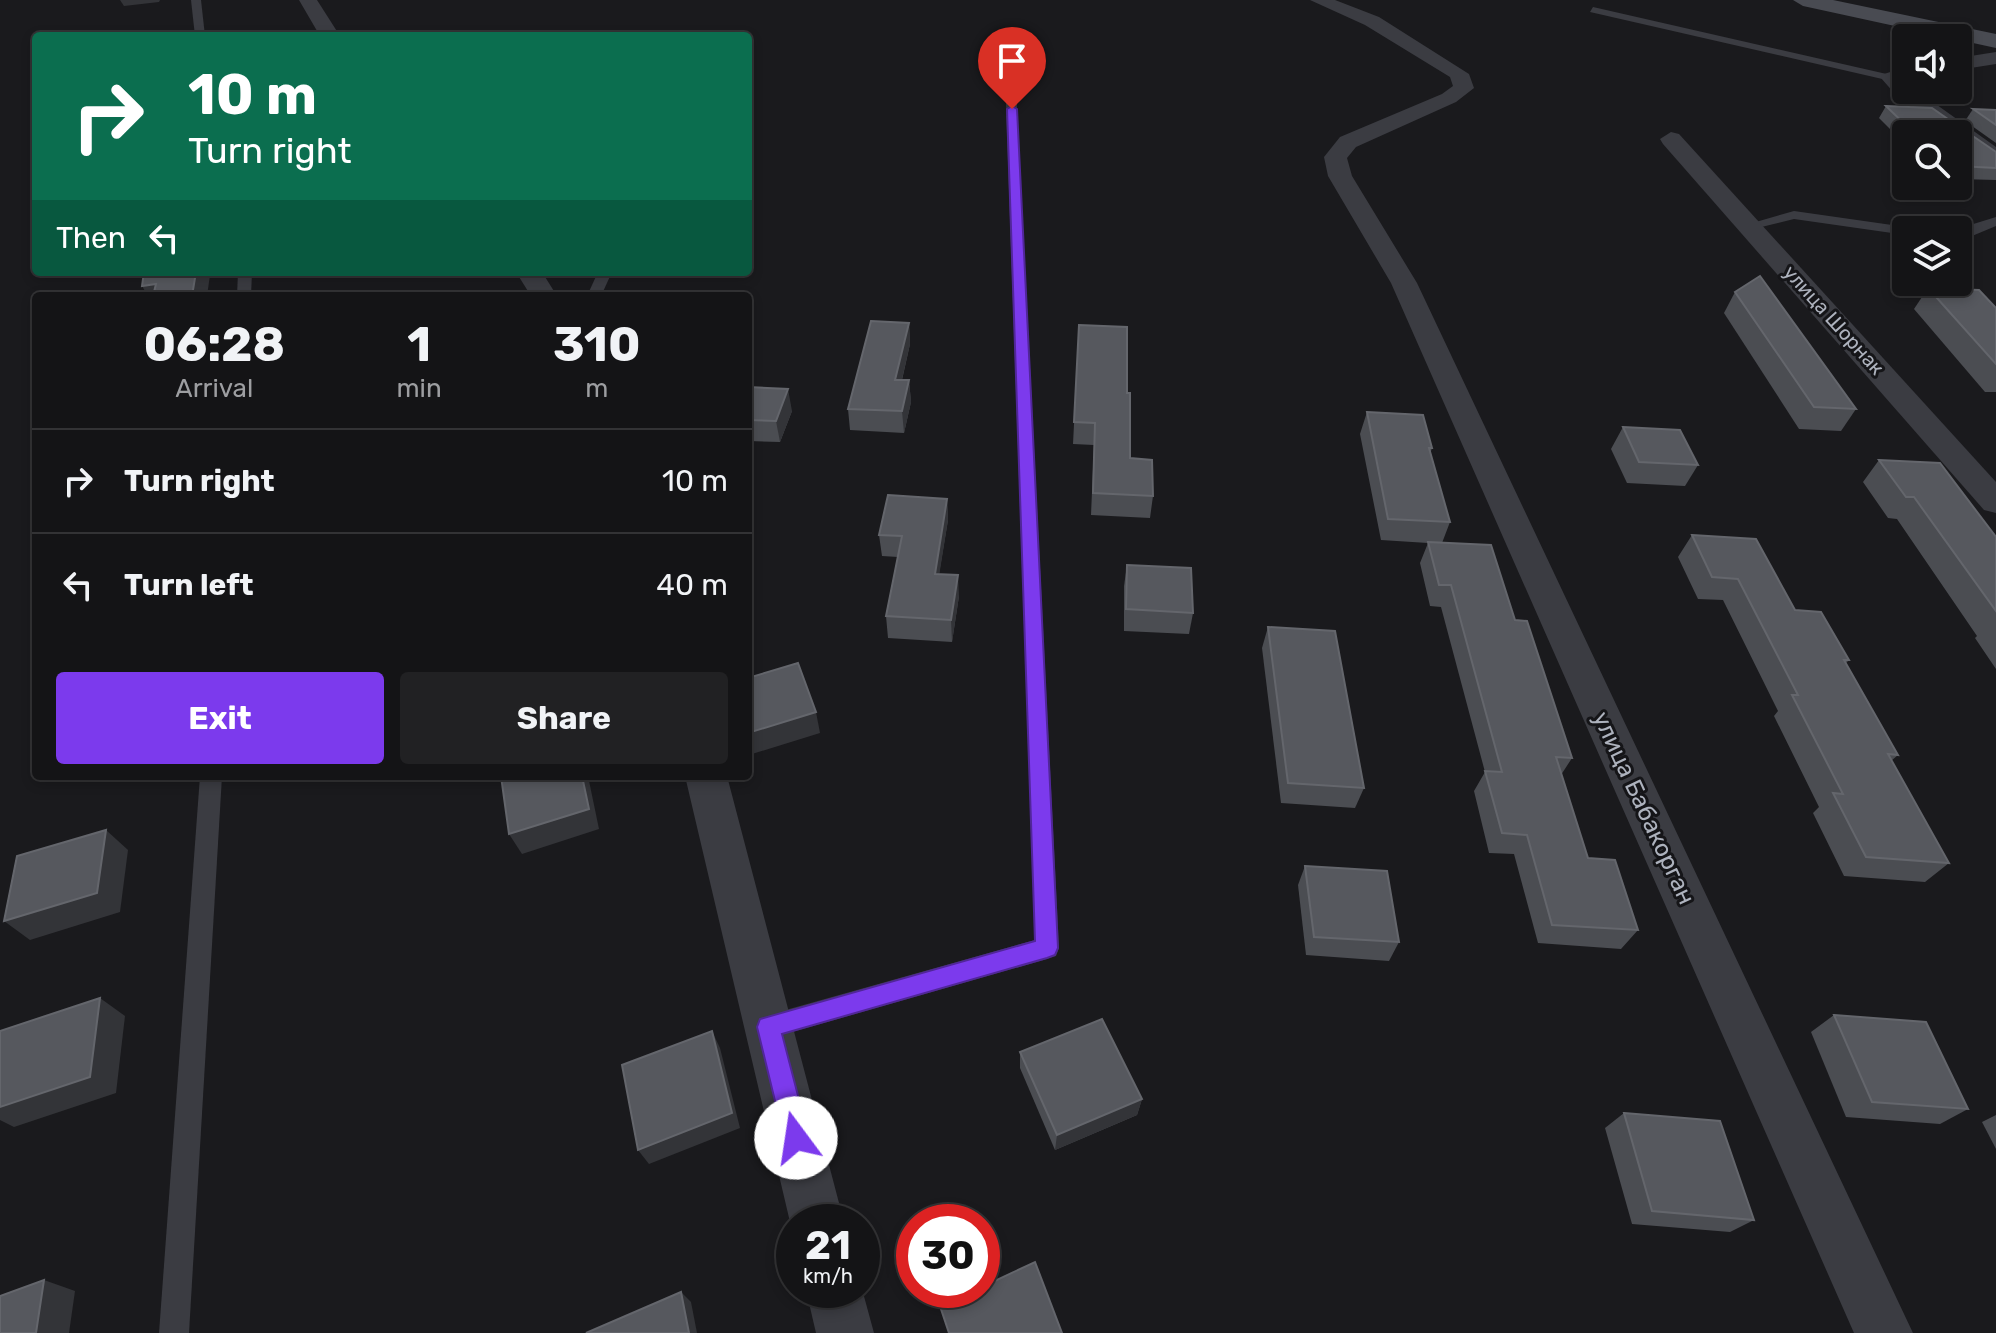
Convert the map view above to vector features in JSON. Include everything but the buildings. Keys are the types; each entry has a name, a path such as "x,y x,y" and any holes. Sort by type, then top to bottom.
{"street":[{"path":"308,0 328,32"},
{"name":"улица Бабакорган","path":"1319,0 1385,28 1459,74 1464,88 1449,98 1348,142 1335,157 1340,176 1404,283 1884,1333"},
{"path":"1803,0 1996,41"},
{"path":"1972,62 1996,58"},
{"path":"1922,104 1996,157"},
{"name":"улица Шорнак","path":"1671,139 1996,502"},
{"path":"707,780 812,1204"},
{"path":"839,1308 845,1333"}],"lane":[{"path":"196,0 200,32"},
{"path":"1593,10 1892,75"},
{"path":"768,1027 1047,948 1009,47"},
{"path":"1749,226 1794,215 1892,229"},
{"path":"1972,231 1996,221"},
{"path":"174,1333 211,780"}],"route":[{"path":"796,1138 768,1027 1047,948 1012,109"}]}
